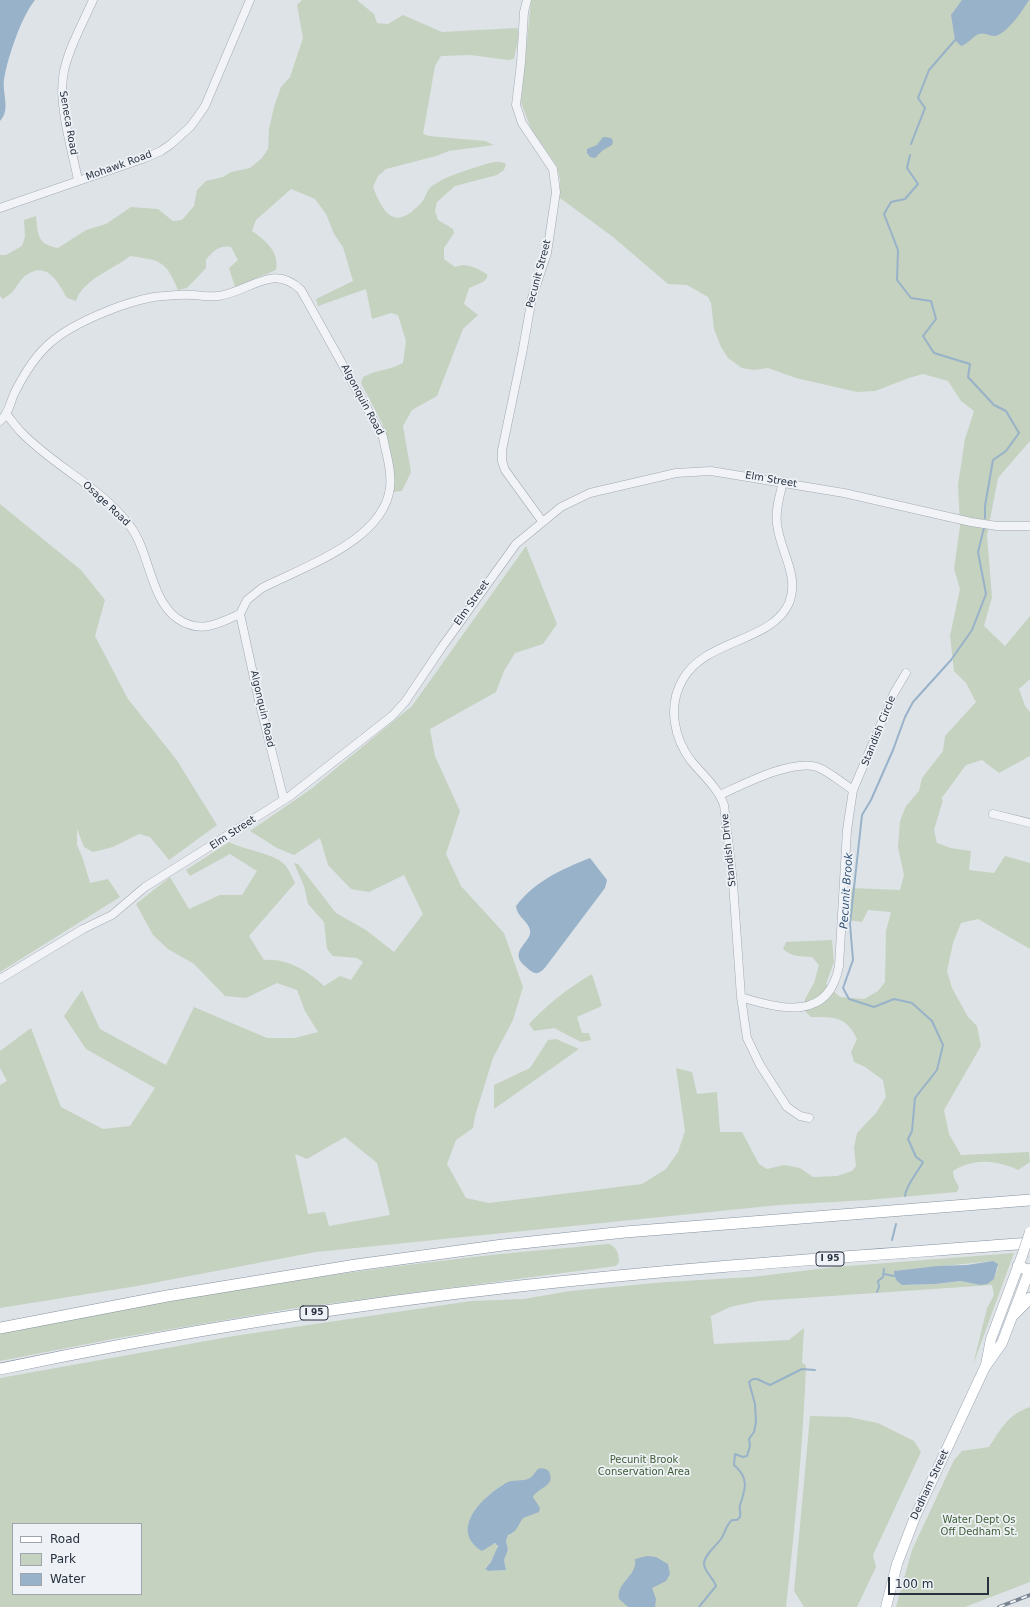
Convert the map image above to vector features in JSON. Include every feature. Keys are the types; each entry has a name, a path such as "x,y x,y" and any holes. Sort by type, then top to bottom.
{"highway":[{"path":"4,1326 167,1296 364,1264 503,1245 632,1231 1030,1200"},
{"name":"I 95","path":"0,1368 238,1325 469,1292 630,1274 1030,1243"},
{"path":"1020,1261 1030,1270"},
{"path":"1014,1314 1030,1298"}],"main road":[{"name":"Dedham Street","path":"886,1607 897,1564 913,1523 985,1367 990,1343 1030,1232"},
{"name":"Dedham Street","path":"985,1367 1000,1348 1030,1270"}],"street":[{"name":"Seneca Road","path":"78,180 62,101 62,82 65,64 93,0"},
{"name":"Mohawk Road","path":"0,208 161,151 190,128 205,106 250,0"},
{"name":"Pecunit Street","path":"527,0 524,12 522,52 516,105 522,123 553,169 556,192 547,253 532,298 502,450 502,461 505,470 542,521"},
{"name":"Algonquin Road","path":"0,421 7,415 23,378 41,352 51,342 85,322 147,299 162,296 193,295 218,297 241,290 271,277 281,277 294,283 302,290 383,437 389,462 390,488 388,497 379,514 363,534 329,555 262,588 247,600 240,614 259,701 284,800"},
{"name":"Osage Road","path":"7,415 22,433 98,494 122,516 138,538 158,592 170,613 189,625 200,626 215,626 240,614"},
{"name":"Elm Street","path":"0,979 83,929 112,915 145,887 284,800 318,776 398,710 491,576 516,544 542,521 561,507 582,496 676,473 700,471 726,472 896,504 971,522 997,526 1030,526"},
{"name":"Standish Drive","path":"783,482 776,523 793,578 793,590 788,604 769,625 757,633 713,652 695,664 682,680 675,700 674,720 679,740 691,760 720,795 724,805 728,829 741,997 747,1038 760,1065 774,1089 787,1107 800,1116 809,1118"},
{"name":"Standish Circle","path":"853,790 894,693 906,673"},
{"path":"720,795 783,769 801,764 817,767 853,790 847,830 839,966 833,986 822,997 811,1003 793,1009 769,1005 741,997"},
{"path":"993,814 1030,823"}],"green space":[{"path":"302,0 357,0 374,14 377,23 388,24 403,15 442,32 517,28 519,35 514,59 508,60 471,55 441,56 435,66 423,134 429,136 485,141 494,145 449,151 436,156 386,169 378,176 373,187 381,205 386,212 397,218 412,212 423,201 430,188 443,179 490,163 500,162 506,164 504,170 497,175 455,186 437,202 435,211 438,220 453,229 454,233 444,248 444,259 455,267 467,265 475,268 487,274 487,278 483,282 469,288 464,304 478,315 463,329 437,396 412,410 403,426 411,472 402,491 394,492 390,451 382,423 361,383 363,377 403,363 406,341 398,315 391,313 372,319 366,289 318,306 316,299 353,281 343,247 334,234 326,214 315,199 291,189 256,220 252,231 262,238 274,252 277,264 276,270 235,287 229,268 238,260 231,247 223,247 214,251 206,260 206,268 187,288 178,290 170,273 161,264 149,259 130,256 92,281 80,293 76,301 67,298 52,276 41,270 26,275 12,292 3,299 0,296 0,255 6,255 22,246 25,237 24,220 36,216 38,233 42,241 58,248 86,230 106,224 131,207 158,209 173,221 182,220 194,206 197,190 206,181 223,177 231,172 250,168 262,158 268,149 269,129 274,107 281,87 290,77 303,38 297,5"},
{"path":"531,0 1030,0 1030,441 998,478 987,535 992,597 984,626 1005,646 1030,616 1030,679 1019,689 1025,706 1030,712 1030,756 999,773 982,760 966,765 941,799 943,800 934,830 937,843 951,848 971,851 969,870 994,873 1005,856 1030,863 1030,949 978,919 961,923 953,943 947,971 952,988 968,1017 977,1026 981,1046 944,1110 949,1134 961,1155 1029,1152 1030,1162 1018,1170 993,1162 977,1162 961,1167 953,1171 954,1178 959,1187 957,1192 868,1200 779,1205 316,1252 137,1286 0,1308 0,1085 7,1081 0,1068 0,1051 31,1028 61,1107 103,1129 130,1126 155,1088 86,1049 64,1016 82,990 100,1029 166,1065 194,1007 267,1038 295,1038 318,1032 305,1011 297,990 277,983 246,998 225,996 194,964 168,949 153,935 136,904 170,877 189,909 220,895 242,895 257,871 230,854 190,876 186,870 229,842 266,854 279,860 287,868 295,883 249,936 264,960 289,963 311,975 324,986 340,976 351,980 363,962 357,958 333,956 327,949 324,922 308,904 304,886 294,863 298,864 336,913 366,930 394,952 423,914 404,875 369,892 351,889 328,865 320,838 294,855 277,848 250,831 311,789 412,706 526,546 557,624 543,644 515,653 504,671 496,692 430,729 435,756 460,811 446,854 461,886 504,933 523,987 513,1020 493,1058 475,1116 473,1128 456,1140 447,1164 466,1198 489,1203 642,1184 666,1169 678,1152 685,1131 676,1068 692,1072 697,1094 717,1092 720,1132 742,1132 759,1164 767,1169 784,1165 800,1168 813,1177 837,1176 852,1171 856,1166 854,1148 857,1133 876,1113 886,1097 883,1080 865,1067 854,1062 851,1052 857,1039 853,1031 844,1022 838,1019 811,1017 805,1011 805,999 814,983 819,965 812,957 793,955 783,949 786,942 832,940 834,962 826,984 840,997 864,999 878,991 885,982 886,931 891,912 868,910 862,922 848,920 851,888 900,890 904,875 898,847 900,821 906,806 919,791 922,778 943,751 945,736 976,702 966,683 954,671 950,636 960,589 954,569 960,526 958,485 965,439 974,411 961,401 948,381 923,374 875,391 857,392 796,378 768,368 754,370 742,368 728,358 721,347 714,329 711,303 708,297 687,285 668,284 613,237 560,198 560,180 557,166 531,129 521,102","holes":["345,1137 377,1163 390,1215 329,1226 325,1212 308,1214 295,1154 307,1159"]},
{"path":"0,504 81,570 105,600 95,636 128,699 176,759 217,825 169,860 150,837 139,834 113,847 93,852 84,847 77,829 77,845 90,883 108,879 120,897 0,972"},
{"path":"592,974 602,1006 577,1017 582,1033 589,1033 591,1040 581,1042 554,1028 534,1031 529,1024 536,1017 551,1003"},
{"path":"556,1039 579,1049 494,1109 494,1085 530,1068 548,1040"},
{"path":"609,1244 616,1249 618,1254 619,1262 616,1266 296,1308 118,1338 0,1361 0,1333 56,1322 336,1274 489,1255"},
{"name":"Pecunit Brook Conservation Area","path":"1014,1253 973,1365 987,1308 994,1295 992,1285 758,1301 730,1307 709,1317 711,1317 714,1344 789,1340 804,1328 802,1363 806,1365 803,1426 786,1607 0,1607 0,1378 234,1336 471,1301 524,1299 570,1291 666,1282 752,1277 835,1267","holes":["993,1261 998,1267 994,1279 980,1285 962,1281 902,1285 895,1271","504,1484 513,1533 508,1535 506,1541 508,1550 504,1560 506,1570 489,1571 485,1568 490,1564 494,1557 497,1550 497,1544 472,1543 468,1532 474,1516 481,1504"]},
{"name":"Water Dept Os Off Dedham St.","path":"1030,1407 1030,1582 965,1607 896,1607 912,1550 954,1460 962,1451 989,1447 1010,1418 1022,1410"},
{"path":"810,1416 848,1417 878,1423 914,1441 921,1452 873,1555 876,1567 857,1607 804,1607 794,1591"}],"water":[{"path":"0,0 35,0 20,26 8,61 4,80 6,107 0,121"},
{"path":"962,0 1029,0 1023,10 1005,31 995,36 983,33 979,34 961,46 955,40 951,15"},
{"path":"603,137 611,138 613,141 612,145 603,150 595,158 590,157 587,153 587,149 597,145"},
{"path":"590,858 607,880 605,888 545,968 539,973 532,972 520,961 519,951 528,939 530,930 518,913 516,906 523,897 540,883 559,871"},
{"path":"993,1261 998,1264 994,1279 987,1284 980,1285 961,1281 935,1284 902,1285 896,1280 894,1273 894,1271 938,1266 967,1265"},
{"path":"542,1468 549,1472 551,1478 550,1482 533,1497 540,1508 539,1512 523,1518 515,1530 508,1535 506,1541 508,1550 504,1560 506,1570 489,1571 485,1569 491,1562 498,1546 495,1543 482,1551 472,1543 468,1533 469,1524 473,1514 488,1496 506,1483 530,1478 538,1469"},
{"path":"647,1556 656,1557 668,1564 670,1574 666,1581 652,1588 656,1599 655,1607 628,1607 619,1599 619,1593 633,1570 635,1559"}],"waterway":[{"name":"Pecunit Brook","path":"911,144 925,108 918,98 929,70 956,39"},
{"name":"Pecunit Brook","path":"910,155 907,168 918,184 905,199 891,202 884,214 898,250 897,280 911,298 931,301 936,319 923,336 934,353 970,364 968,377 994,405 1006,411 1019,433 1006,451 993,460 985,506 985,518"},
{"name":"Pecunit Brook","path":"905,1196 910,1183 923,1162 916,1157 908,1139 912,1131 915,1098 937,1070 943,1045 932,1021 912,1003 894,999 874,1007 849,999 843,988 853,960 850,924 862,815 871,800 893,750 905,717 913,702 951,660 972,630 986,594 978,552 984,528"},
{"name":"Pecunit Brook","path":"892,1240 896,1224"},
{"name":"Pecunit Brook","path":"877,1292 879,1287 878,1281 883,1277 884,1269"},
{"path":"884,1274 894,1276"},
{"name":"Pecunit Brook","path":"699,1607 716,1586 704,1567 706,1557 721,1539 730,1522 732,1520 737,1520 740,1517 740,1506 745,1484 742,1474 734,1465 735,1454 743,1457 747,1456 750,1446 749,1439 754,1432 756,1422 755,1404 749,1382 753,1379 757,1379 770,1385 802,1369 815,1370"}],"railway":[{"path":"999,1607 1030,1595"}]}
